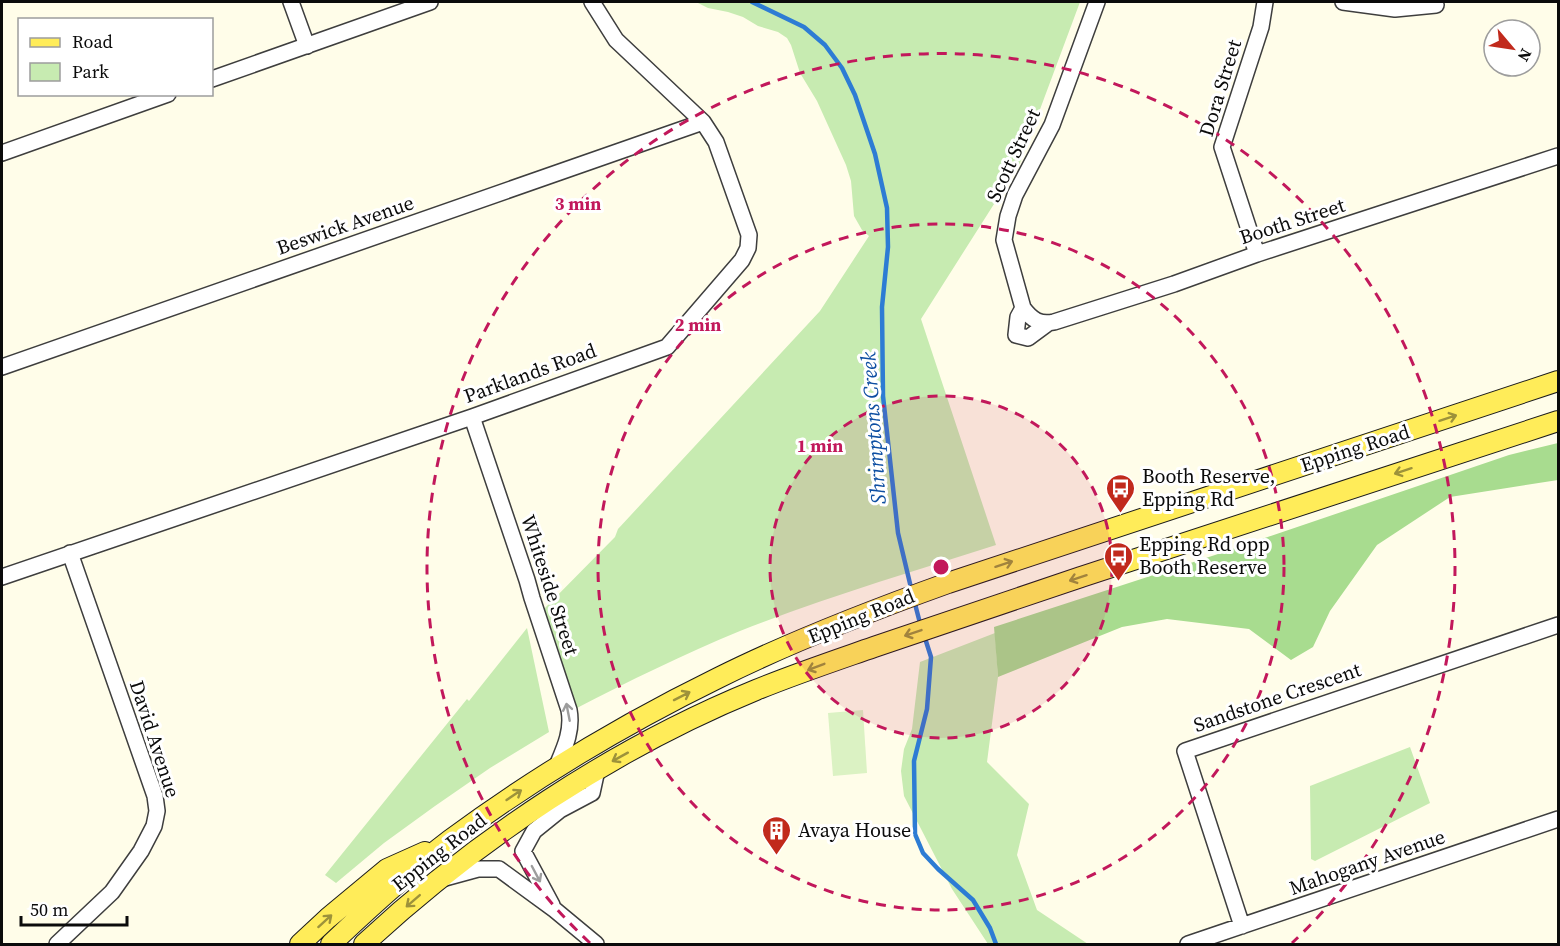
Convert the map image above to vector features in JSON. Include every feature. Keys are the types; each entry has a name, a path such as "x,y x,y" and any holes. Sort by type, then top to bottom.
{"main road":[{"name":"Epping Road","path":"331,945 404,878 449,841 511,797 632,723 702,686 801,640 948,583 1558,381"},
{"name":"Epping Road","path":"364,945 439,879 534,810 597,770 689,720 755,690 955,618 1558,421"},
{"path":"300,945 328,918 387,869 449,841"}],"street":[{"path":"291,2 307,46"},
{"path":"213,79 430,2"},
{"name":"Parklands Road","path":"2,577 472,417 667,347 742,260 748,248 748,235 717,142 703,122 616,40 592,2"},
{"name":"Scott Street","path":"1023,308 1004,240 1008,216 1016,195 1052,125 1097,2"},
{"name":"Dora Street","path":"1257,254 1222,147 1261,27 1265,2"},
{"path":"1343,2 1395,9 1436,5"},
{"path":"2,153 162,96"},
{"name":"Beswick Avenue","path":"2,367 703,122"},
{"name":"Booth Street","path":"1023,308 1018,317 1016,335 1028,338 1043,323 1174,284 1257,254 1558,156"},
{"path":"1023,308 1030,317 1043,323"},
{"name":"Whiteside Street","path":"472,417 571,718 568,737 556,768"},
{"name":"David Avenue","path":"57,945 112,892 141,851 154,826 157,812 155,796 70,553"},
{"name":"Sandstone Crescent","path":"1242,926 1185,751 1558,625"},
{"path":"555,910 523,850 534,831 560,810 592,793 597,770"},
{"name":"Mahogany Avenue","path":"1188,945 1558,819"},
{"path":"439,879 478,869 499,869 555,910 596,945"}],"green space":[{"path":"696,2 1080,2 1020,163 921,319 996,545 836,596 740,631 657,668 575,709 542,611 615,537 618,529 820,311 869,236 862,230 854,216 851,181 846,165 817,101 800,73 787,38 743,17 708,8"},
{"path":"1558,443 1558,480 1450,497 1377,545 1330,611 1313,647 1291,660 1249,629 1167,619 1122,627 998,677 994,627 1509,455"},
{"path":"527,628 549,732 490,768 435,806 384,843 336,883 325,875 467,699 469,701"},
{"path":"995,633 998,677 987,762 1029,804 1017,855 1037,910 1088,944 988,944 952,889 904,796 901,771 904,749 912,729 920,662"},
{"path":"863,710 867,773 833,776 828,713"},
{"path":"1410,747 1430,803 1315,861 1311,859 1310,786"}],"waterway":[{"name":"Shrimptons Creek","path":"752,2 804,27 825,45 842,68 855,95 875,154 887,208 888,247 882,307 883,396 898,533 912,592"},
{"name":"Shrimptons Creek","path":"914,600 921,627"},
{"name":"Shrimptons Creek","path":"924,635 931,657 927,709 914,761 915,834 923,853 973,900 990,928 996,944"}],"place":[{"name":"Booth Reserve, Epping Rd","path":"1121,514"},
{"name":"Epping Rd opp Booth Reserve","path":"1118,582"},
{"name":"Avaya House","path":"777,856"}]}
